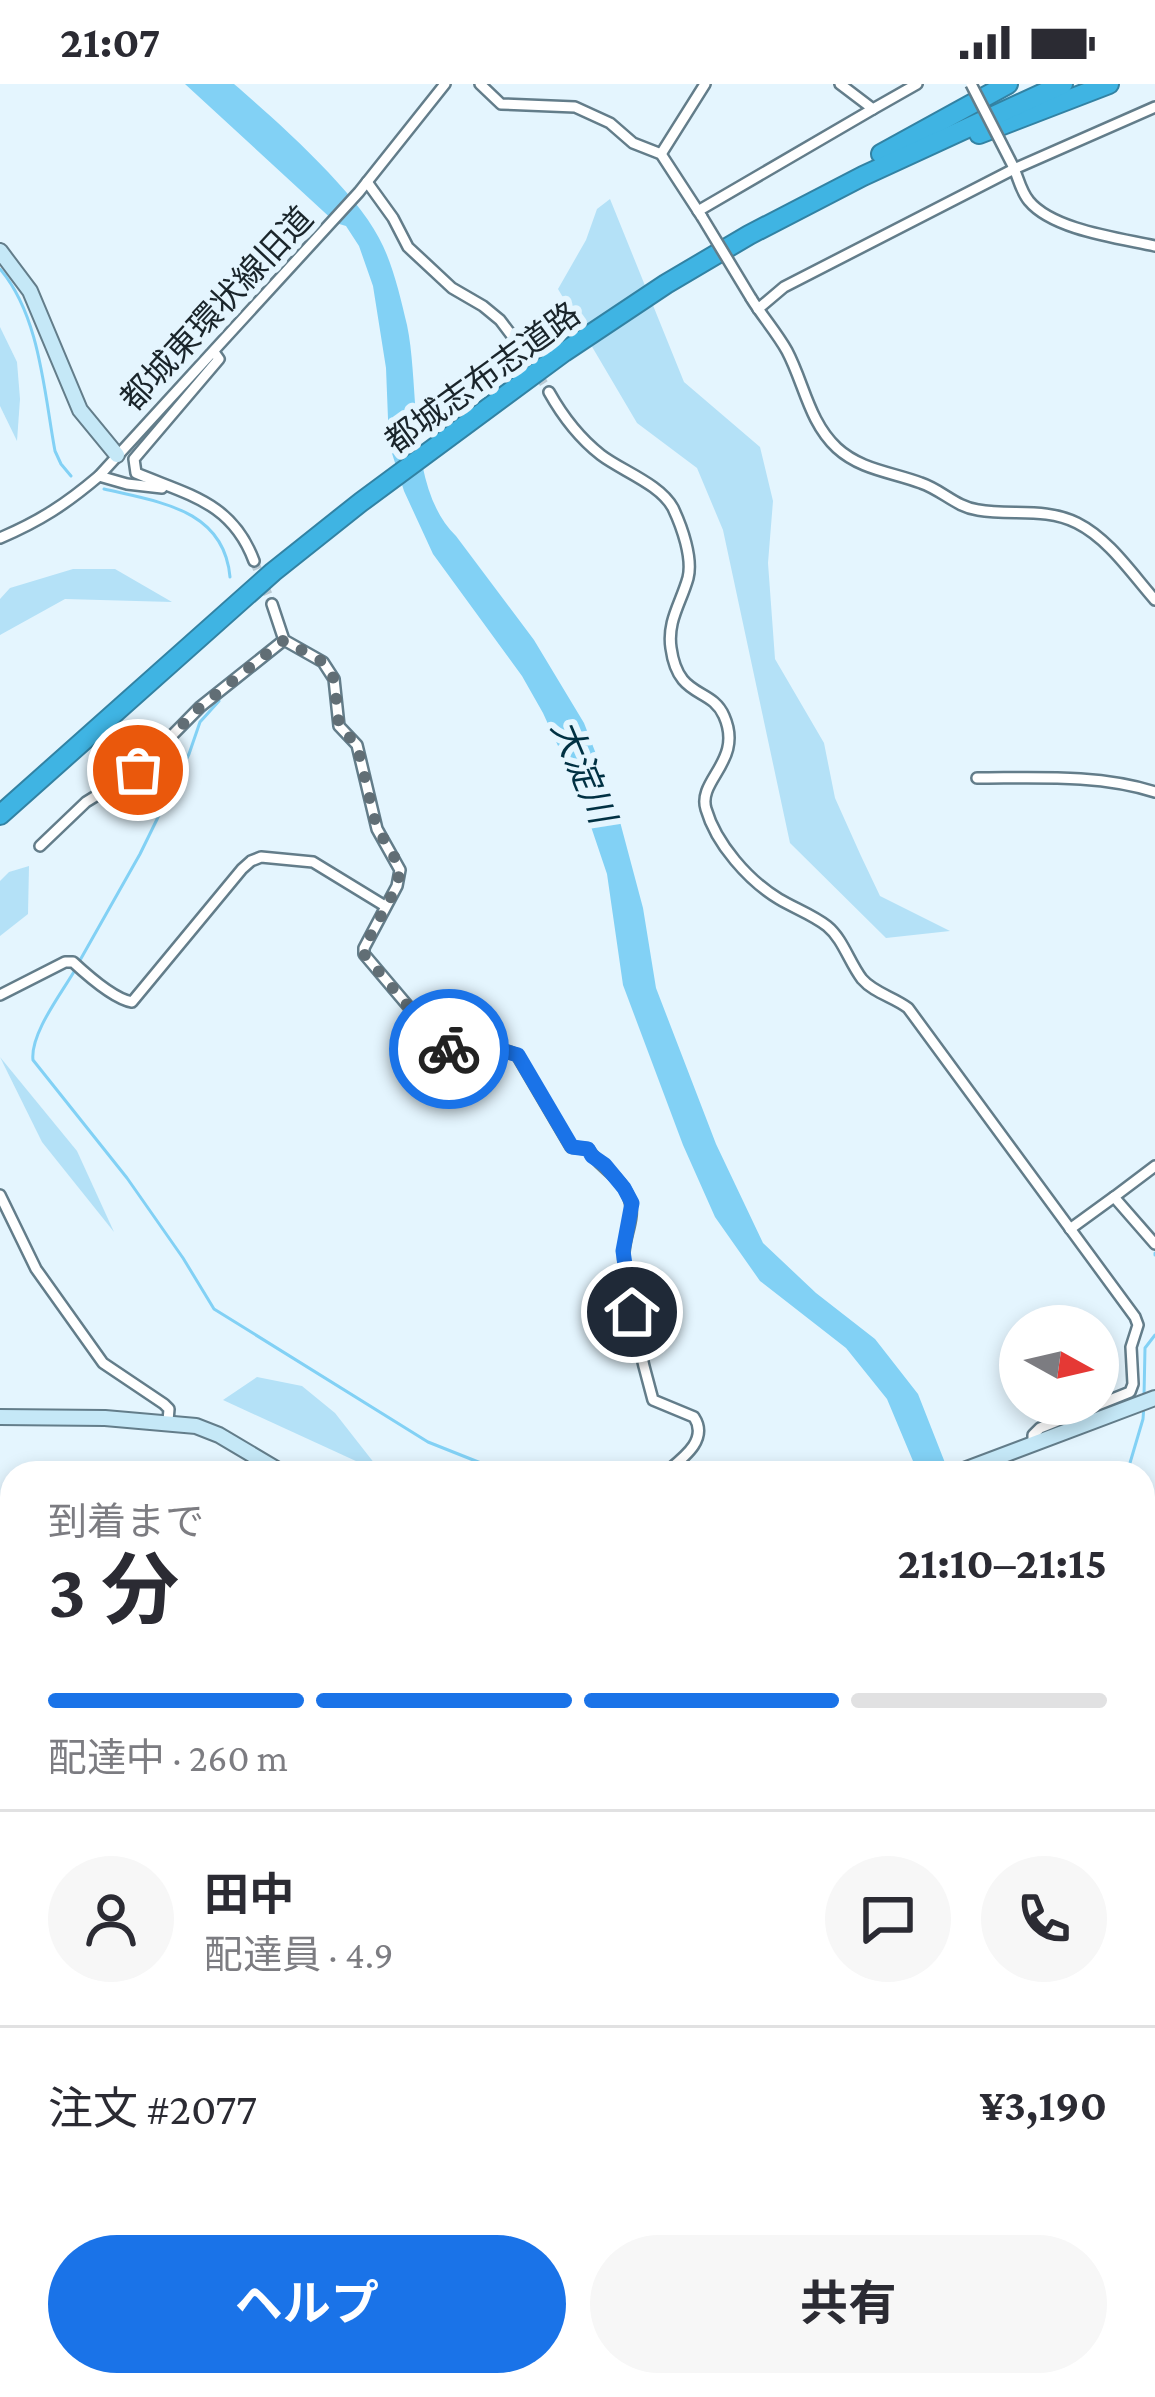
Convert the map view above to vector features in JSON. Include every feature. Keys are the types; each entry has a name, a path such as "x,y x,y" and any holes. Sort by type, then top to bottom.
{"highway":[{"path":"749,235 865,163 1008,84"},
{"name":"都城志布志道路","path":"0,816 273,572 472,419 666,284 863,176 1063,84"},
{"path":"749,235 945,147 1109,84"}],"street":[{"name":"都城東環状線旧道","path":"0,538 65,506 99,476 363,187 445,84"},
{"path":"480,84 501,104 557,105 590,112 632,142 661,154 786,350 820,429 850,458 922,483 962,507 1040,513 1074,522 1107,546 1155,600"},
{"path":"661,154 705,84"},
{"path":"840,84 873,109"},
{"path":"700,214 917,84"},
{"path":"971,84 1027,200 1070,225 1155,247"},
{"path":"758,309 784,287 1013,166 1155,107"},
{"path":"363,187 393,218 408,247 452,288 500,320 525,353"},
{"path":"0,251 30,291 80,410 117,455"},
{"path":"173,489 136,473 134,459 219,359 214,352"},
{"path":"549,392 565,421 581,437 606,459 636,474 666,498 674,511 691,557 671,620 671,651 687,687 724,713 729,751 704,803 724,844 756,884 830,928 870,986 908,1008 1138,1325 1132,1347 1133,1384 1124,1396 1040,1428 1033,1435 1033,1444"},
{"path":"99,476 187,492 215,507 247,541 254,561"},
{"path":"272,604 284,640 323,662 334,679 339,726 357,745 377,829 400,870 364,954 441,1045 450,1050 489,1047 518,1055 572,1147 588,1149 632,1203 624,1262 636,1340 653,1400 694,1417 700,1429 692,1449 678,1461"},
{"path":"40,846 86,802 138,770 200,707 284,640"},
{"path":"976,778 1130,784 1155,792"},
{"path":"0,995 50,967 73,962 124,1002 132,1002 242,869 260,857 313,862 386,906"},
{"path":"1070,1229 1155,1166"},
{"path":"1114,1197 1155,1244"},
{"path":"1,1198 36,1269 104,1363 169,1408 168,1421"},
{"path":"988,1461 1155,1398"},
{"path":"0,1417 168,1421 220,1435 264,1461"}],"shaded area":[{"path":"610,199 684,382 760,447 773,501 768,563 775,659 824,743 835,798 861,856 880,896 950,931 886,938 790,843 723,530 697,468 637,423 558,289 586,240 597,209"},
{"path":"0,327 17,362 17,441 0,406"},
{"path":"73,569 115,569 172,602 65,599 0,635 0,599 10,588"},
{"path":"29,866 28,914 0,936 0,881 9,872"},
{"path":"0,1057 77,1151 114,1232 42,1142"},
{"path":"257,1377 302,1386 335,1413 373,1461 356,1461 223,1400"}],"water":[{"name":"大淀川","path":"185,84 234,84 316,160 372,226 391,265 407,325 418,436 430,492 440,516 534,640 584,723 615,803 643,908 656,988 716,1144 763,1243 875,1339 918,1394 944,1461 913,1461 887,1399 846,1348 760,1281 715,1217 623,985 607,874 580,794 522,676 433,554 404,491 389,444 386,368 373,286 359,246 346,226 336,223"}],"waterway":[{"path":"0,269 32,332 55,451 71,476"},
{"path":"104,489 166,505 202,523 216,536 230,577"},
{"path":"79,962 140,854 200,722 219,701"},
{"path":"75,970 41,1026 33,1060 127,1178 214,1309 428,1442 476,1461"},
{"path":"1144,1396 1145,1348 1155,1335"},
{"path":"1131,1461 1144,1405"}],"tunnel":[{"path":"525,353 549,392"},
{"path":"254,561 272,604"}],"way so far":[{"path":"138,770 200,707 284,640 323,662 334,679 339,726 357,745 365,768 377,829 400,870 364,954 449,1049"}],"route":[{"path":"449,1049 489,1047 518,1055 572,1147 588,1149 624,1188 632,1203 623,1251 632,1312"}]}
